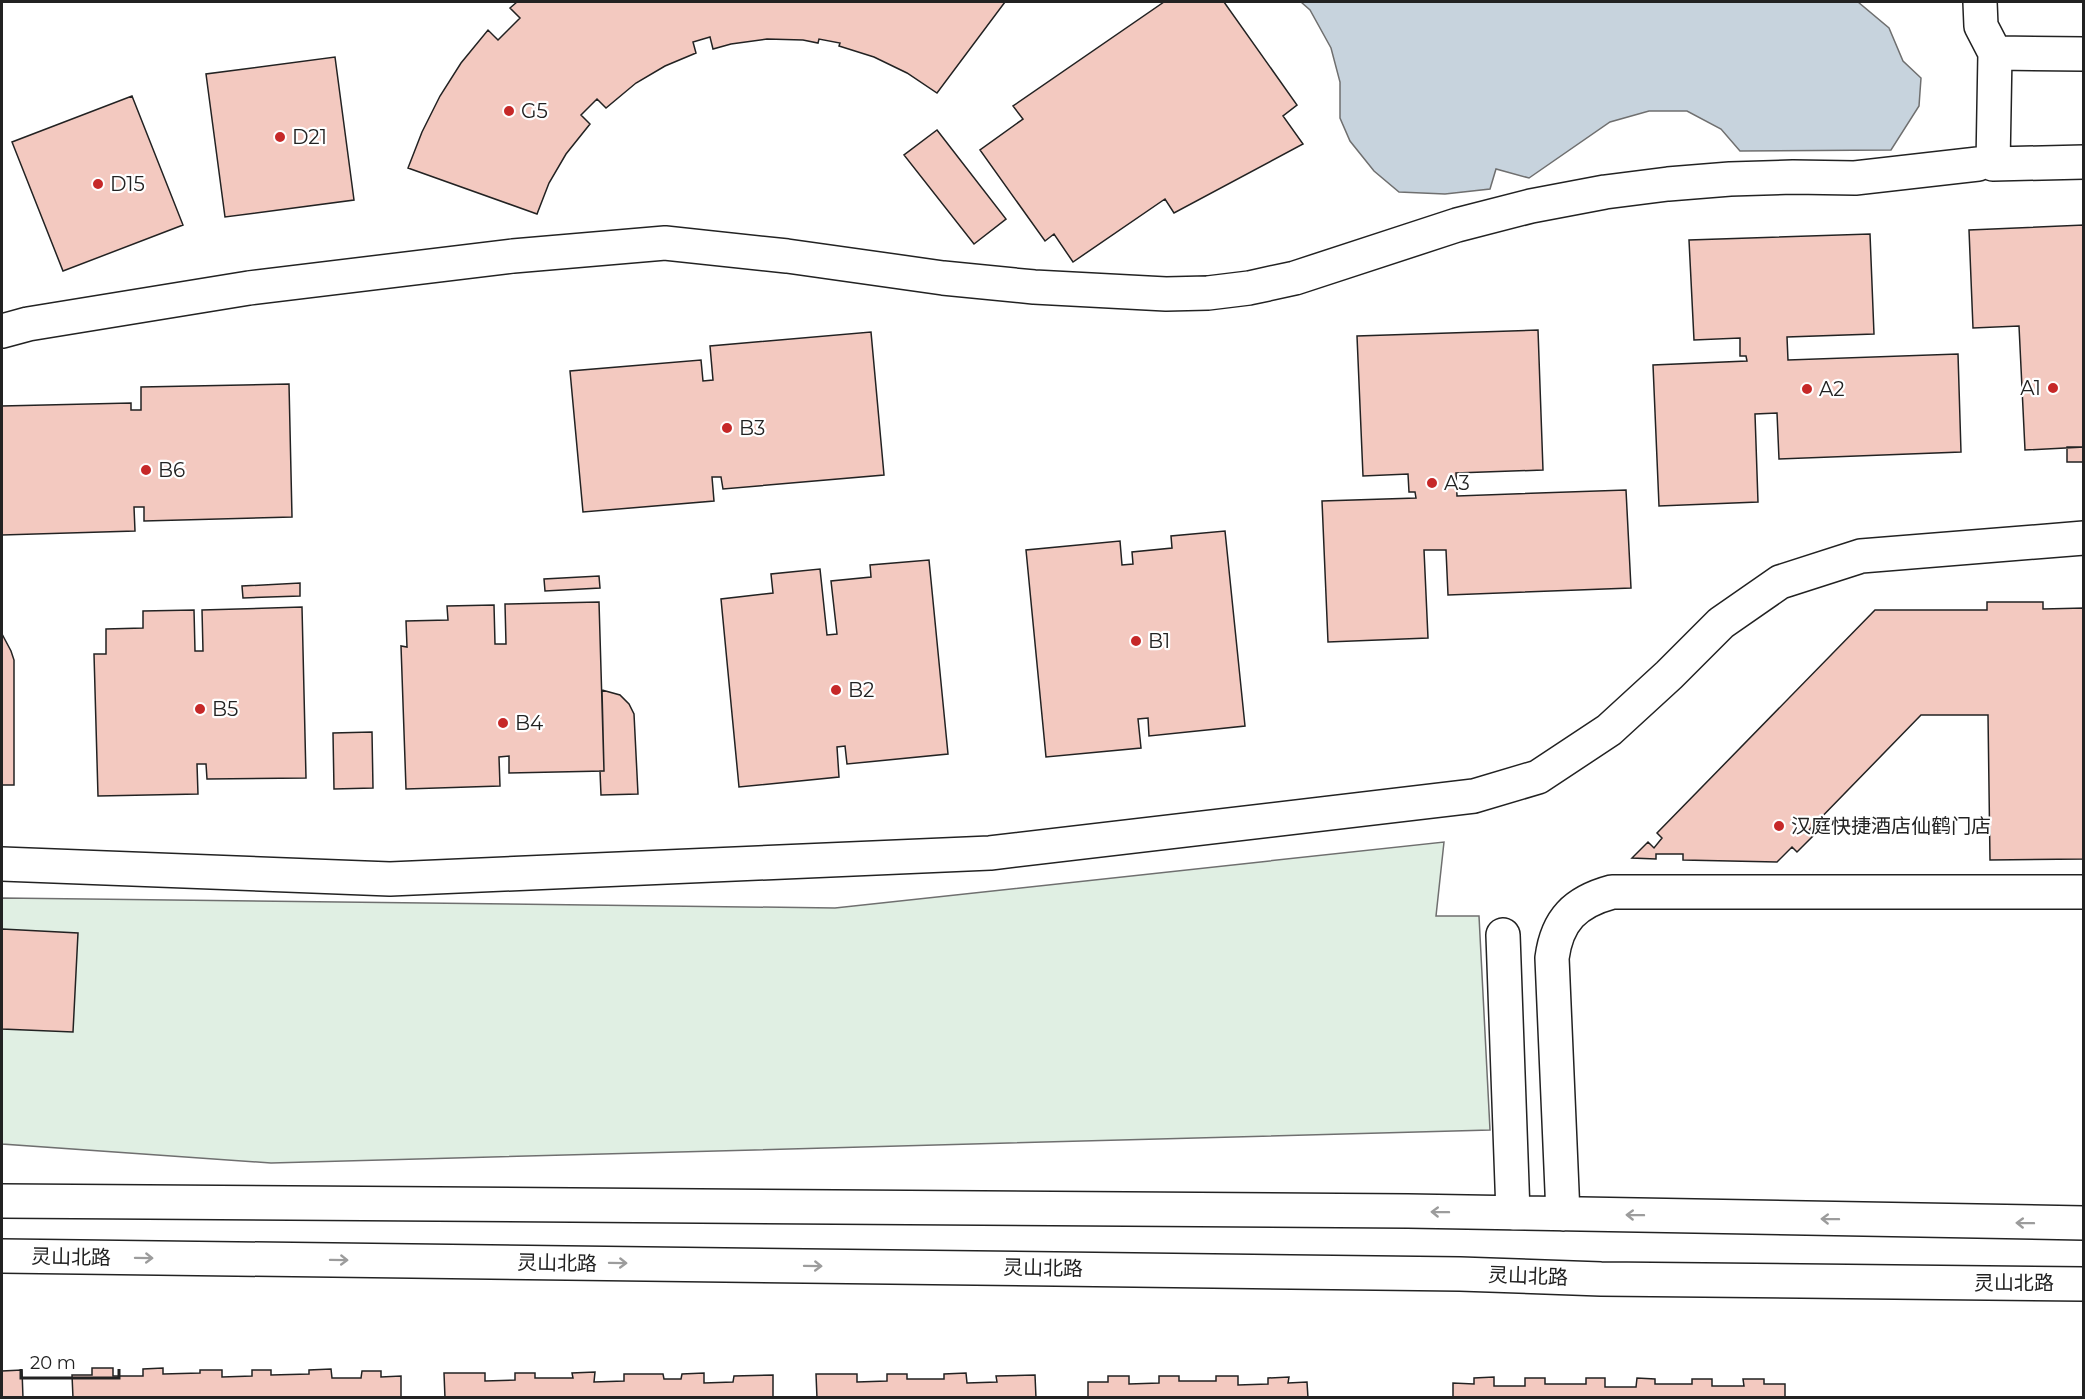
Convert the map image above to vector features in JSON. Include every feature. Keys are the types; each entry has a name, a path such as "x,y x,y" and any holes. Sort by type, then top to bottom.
{"street":[{"path":"1980,2 1981,26 1995,53 1993,164 2084,162"},
{"path":"1995,53 2084,54"},
{"path":"2,331 28,324 249,288 513,256 665,243 1034,287 1166,294 1208,293 1249,288 1295,278 1457,225 1531,206 1605,192 1730,179 1855,178 1978,164"},
{"path":"2,864 390,879 978,854 1474,796 1538,777 1609,730 1721,623 1780,582 1861,556 2084,538"},
{"path":"1563,1214 1552,958 1554,942 1560,928 1581,904 1612,892 2084,892"},
{"path":"1503,935 1514,1213"},
{"path":"2,1201 1514,1213 2084,1223"},
{"name":"灵山北路","path":"2,1256 1460,1274 1601,1280 2084,1284"}],"green space":[{"path":"1444,842 1436,916 1479,916 1490,1130 271,1163 2,1144 2,898 835,908"}],"shaded area":[{"path":"1301,2 1858,2 1889,28 1903,61 1921,78 1919,106 1891,150 1740,151 1721,129 1687,111 1649,111 1610,122 1529,178 1496,169 1490,189 1445,194 1399,192 1374,171 1350,141 1340,118 1340,82 1331,48 1310,10"}],"building":[{"name":"G5","path":"517,2 1005,2 937,93 907,73 874,57 839,46 840,43 819,39 818,43 803,40 767,39 713,49 710,37 693,42 696,53 665,66 636,83 606,108 597,99 581,115 590,124 566,154 549,183 537,214 408,168 422,132 440,96 461,63 488,30 498,40 520,18 510,8"},
{"path":"1164,2 1224,2 1297,105 1283,116 1303,144 1174,213 1165,199 1073,262 1054,234 1045,241 980,150 1023,119 1013,106"},
{"name":"D21","path":"335,57 354,200 225,217 206,74"},
{"name":"D15","path":"132,96 183,225 63,271 12,142"},
{"path":"937,130 1006,219 974,244 904,155"},
{"name":"A1","path":"2084,225 2084,447 2025,450 2019,326 1973,328 1969,230"},
{"name":"A2","path":"1870,234 1874,334 1787,337 1788,360 1958,354 1961,452 1779,459 1777,413 1755,414 1758,502 1659,506 1653,365 1747,361 1746,356 1740,356 1740,338 1694,340 1689,240"},
{"name":"A3","path":"1538,330 1543,470 1456,473 1457,496 1626,490 1631,588 1448,595 1446,550 1424,550 1428,638 1328,642 1322,501 1416,498 1415,492 1409,492 1408,474 1363,476 1357,336"},
{"name":"B3","path":"871,332 884,475 723,489 721,477 712,477 714,501 583,512 570,371 701,360 703,381 713,380 710,346"},
{"name":"B6","path":"289,384 292,517 144,521 144,507 134,507 135,531 2,535 2,406 131,403 131,410 141,410 141,387"},
{"path":"2067,447 2084,447 2084,462 2067,462"},
{"name":"B1","path":"1225,531 1245,726 1149,736 1148,718 1138,719 1141,748 1046,757 1026,550 1120,541 1122,565 1133,564 1132,552 1172,548 1171,536"},
{"name":"B2","path":"929,560 948,754 847,764 845,746 837,747 839,777 739,787 721,599 773,593 771,574 820,569 827,635 837,634 831,581 871,577 870,565"},
{"path":"599,576 600,588 545,591 544,579"},
{"path":"300,583 300,596 243,598 242,586"},
{"name":"B4","path":"599,602 604,771 509,773 509,756 499,757 500,786 406,789 401,646 407,647 406,621 448,620 447,606 494,605 495,644 506,644 505,604"},
{"path":"1987,602 2043,602 2043,609 2084,608 2084,859 1990,860 1988,715 1921,715 1809,830 1814,835 1797,852 1792,847 1777,862 1683,860 1683,854 1656,854 1656,859 1632,858 1648,842 1654,848 1662,838 1657,833 1875,610 1987,610"},
{"name":"B5","path":"302,607 306,778 207,779 206,764 197,764 198,794 98,796 94,654 106,654 106,629 143,628 143,611 194,610 195,651 203,651 202,610"},
{"path":"2,634 14,660 14,785 2,785"},
{"path":"602,690 620,695 629,704 634,714 638,794 601,795 600,771 604,771"},
{"path":"372,732 373,788 334,789 333,733"},
{"path":"2,929 78,933 73,1032 2,1029"},
{"path":"92,1368 113,1368 113,1376 143,1376 143,1369 163,1368 163,1374 222,1370 222,1377 252,1376 252,1370 271,1370 271,1375 309,1374 309,1370 331,1369 332,1378 361,1378 362,1371 381,1371 381,1377 401,1376 401,1398 73,1398 72,1375 92,1375"},
{"path":"22,1370 23,1398 2,1398 2,1371"},
{"path":"595,1372 594,1382 624,1381 624,1374 663,1374 664,1379 681,1379 682,1374 704,1373 704,1383 733,1382 734,1376 773,1375 773,1398 445,1398 444,1373 485,1373 485,1381 515,1380 515,1373 535,1373 535,1378 573,1378 572,1373"},
{"path":"966,1373 967,1383 997,1382 996,1376 1035,1375 1036,1398 817,1398 816,1374 857,1374 857,1382 887,1381 887,1374 907,1374 907,1379 944,1379 944,1374"},
{"path":"1108,1376 1129,1376 1129,1384 1159,1383 1159,1376 1179,1376 1179,1381 1216,1381 1216,1376 1238,1376 1238,1385 1268,1384 1268,1378 1289,1377 1288,1383 1307,1382 1308,1398 1088,1398 1088,1382 1108,1382"},
{"path":"1494,1377 1494,1386 1525,1386 1525,1378 1545,1378 1545,1384 1586,1384 1586,1378 1605,1378 1605,1387 1636,1387 1637,1378 1655,1379 1655,1384 1692,1384 1692,1379 1712,1379 1712,1386 1744,1386 1743,1379 1764,1379 1764,1384 1785,1384 1785,1398 1453,1398 1453,1383 1474,1384 1474,1378"}],"place":[{"name":"G5","path":"509,111"},
{"name":"D21","path":"280,137"},
{"name":"D15","path":"98,184"},
{"name":"A1","path":"2053,388"},
{"name":"A2","path":"1807,389"},
{"name":"B3","path":"727,428"},
{"name":"B6","path":"146,470"},
{"name":"A3","path":"1432,483"},
{"name":"B1","path":"1136,641"},
{"name":"B2","path":"836,690"},
{"name":"B5","path":"200,709"},
{"name":"B4","path":"503,723"},
{"name":"汉庭快捷酒店仙鹤门店","path":"1779,826"}]}
